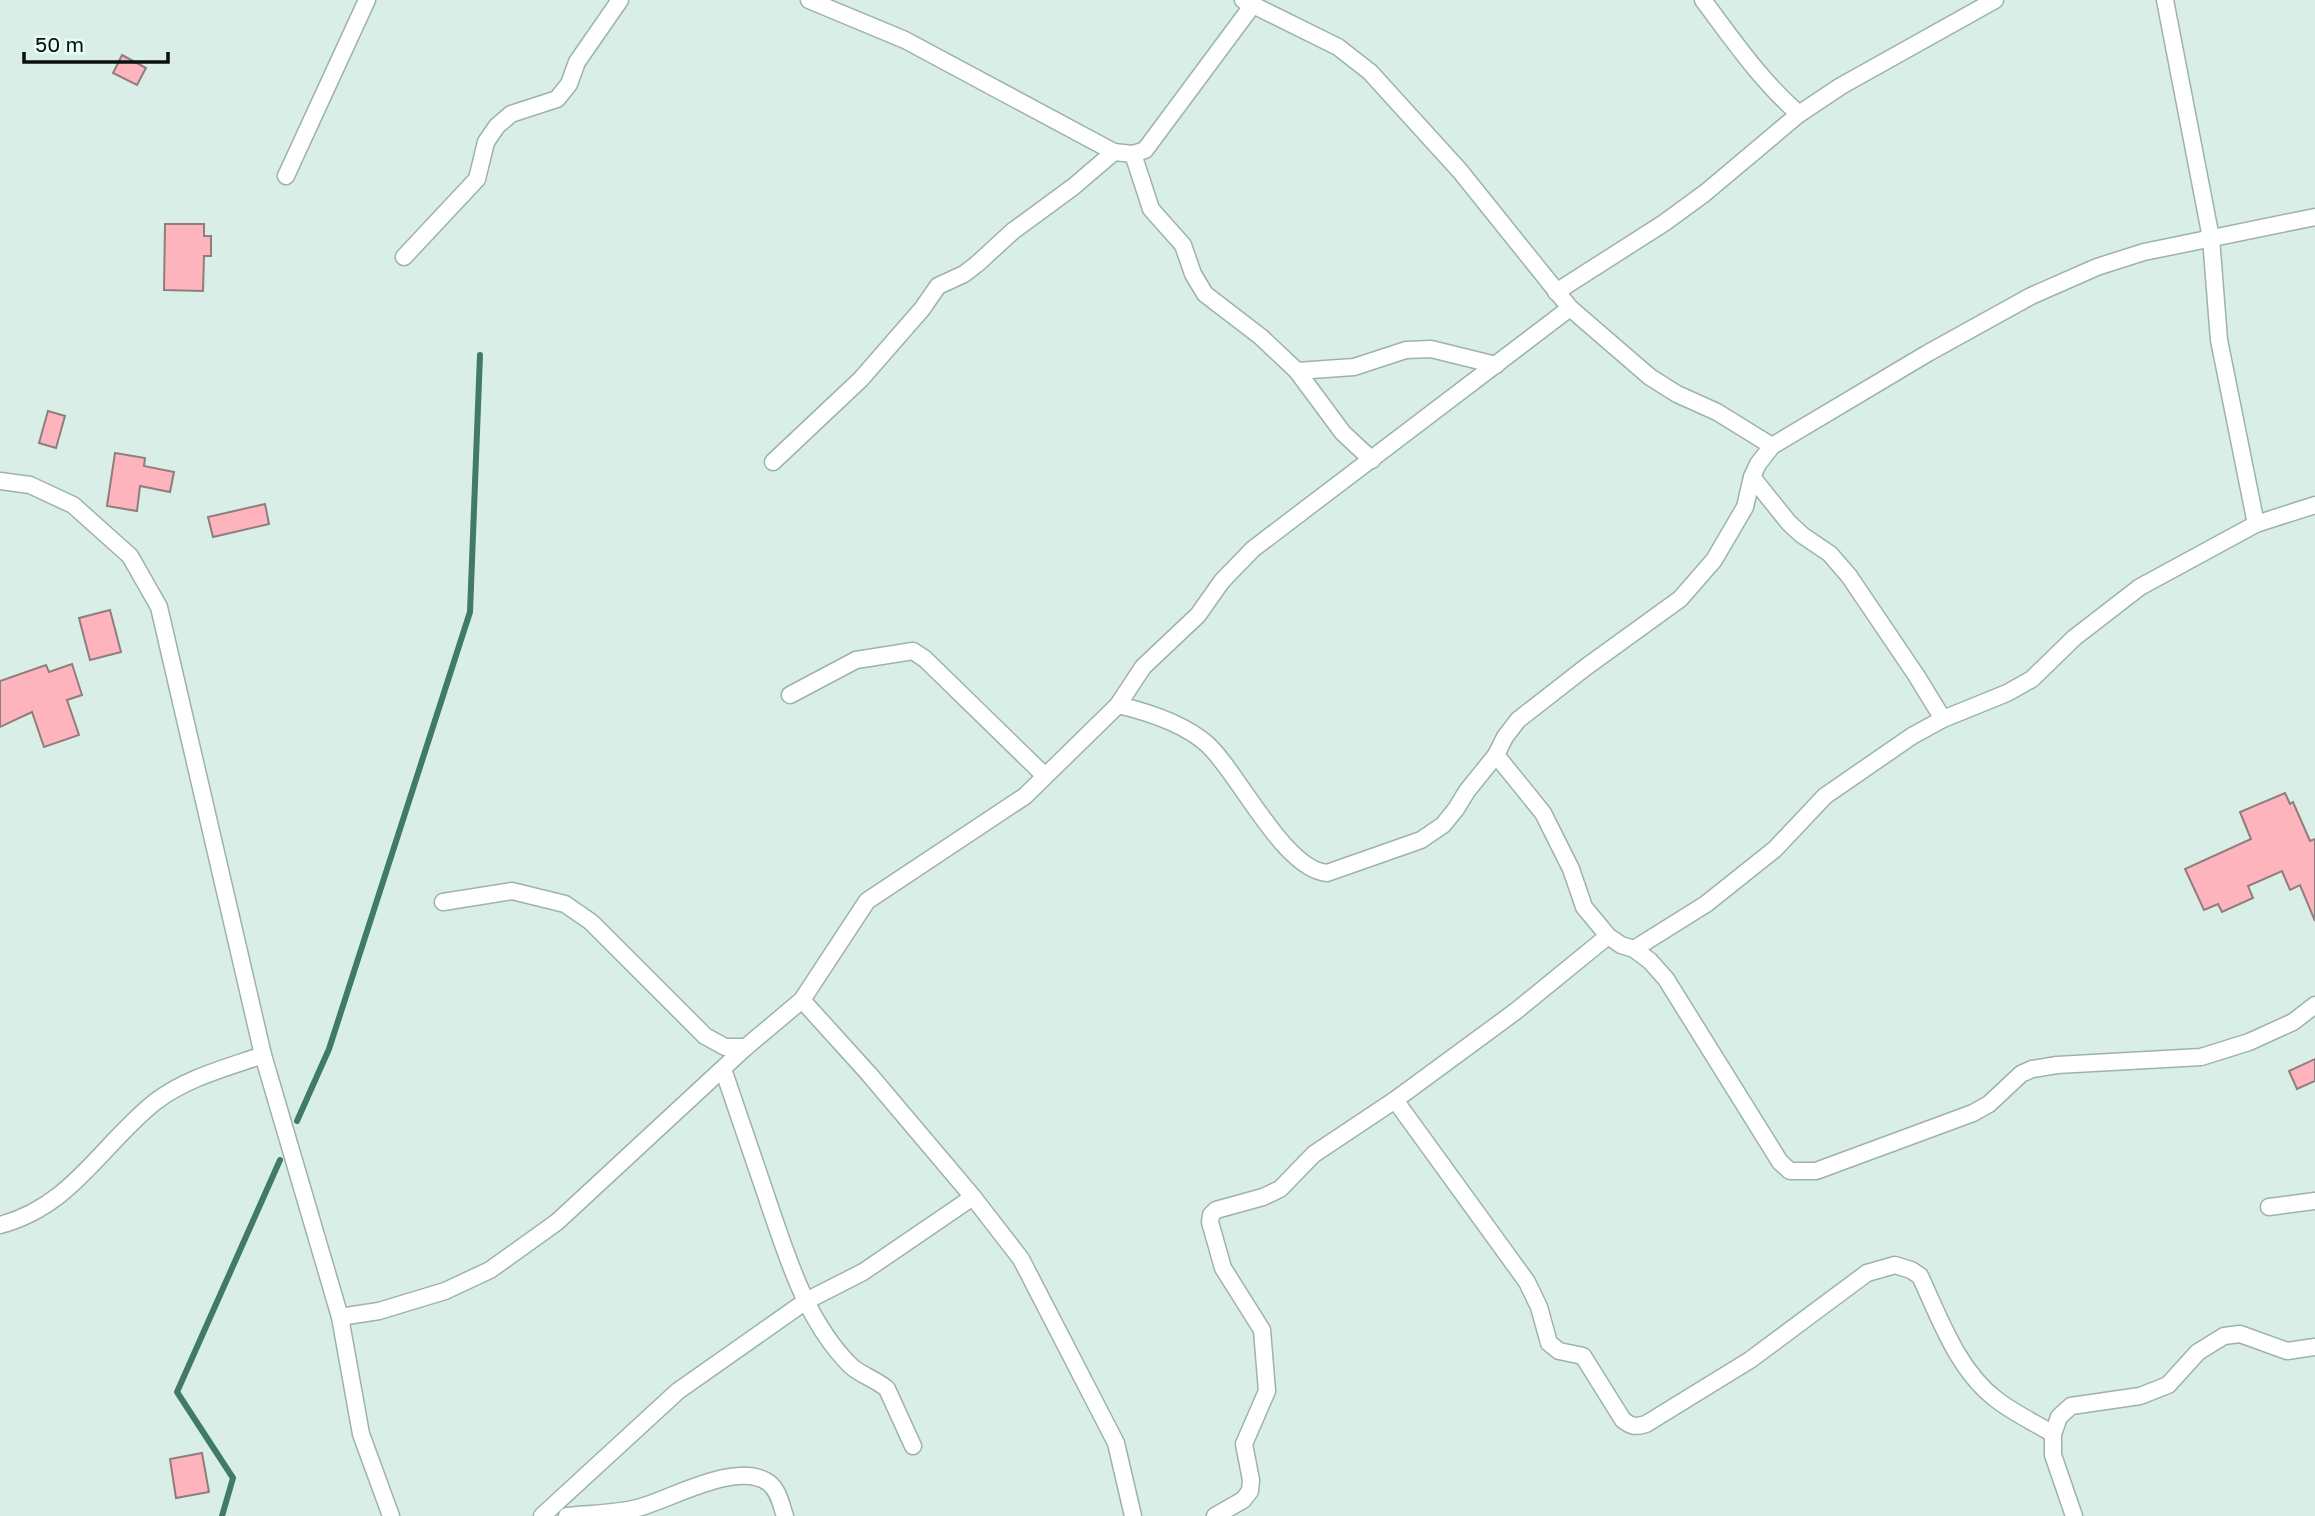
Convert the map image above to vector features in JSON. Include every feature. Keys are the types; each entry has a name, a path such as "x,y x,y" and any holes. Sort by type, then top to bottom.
{"street":[{"path":"286,176 367,0"},
{"path":"404,257 477,178 486,142 497,126 511,114 556,99 569,84 578,62 620,0"},
{"path":"809,0 905,40 1114,152 1133,154 1145,150 1247,3 1338,47 1370,72 1460,171 1570,308 1650,377 1677,394 1717,412 1772,446"},
{"path":"1703,0 1758,73 1778,96 1799,114"},
{"path":"1556,292 1664,223 1705,193 1799,114 1841,86 1996,0"},
{"path":"2165,0 2211,238 2219,340 2256,524"},
{"path":"773,462 861,379 922,309 938,286 964,274 1013,231 1073,187 1114,152"},
{"path":"1133,154 1150,209 1183,245 1205,294 1261,337 1297,371 1343,433 1372,460"},
{"path":"1118,705 1158,717 1205,743 1216,754 1265,823 1306,866 1316,872 1327,873 1421,840 1443,825 1456,809 1518,720 1564,683 1680,599 1697,581 1714,560 1745,507 1752,477 1772,446 1928,353 2031,296 2109,263 2144,252 2315,218"},
{"path":"340,1317 379,1311 445,1291 490,1270 557,1222 746,1047 802,1000 867,901 1025,796 1118,705 1143,667 1198,615 1222,581 1253,549 1570,308"},
{"path":"1297,371 1354,367 1406,350 1431,349 1496,365"},
{"path":"1752,477 1789,523 1830,554 1849,576 1943,719"},
{"path":"0,481 30,485 73,505 130,556 159,607 263,1055 340,1317 361,1434 391,1516"},
{"path":"1634,948 1706,904 1775,849 1825,796 1912,736 2032,679 2074,638 2140,587 2256,524 2315,505"},
{"path":"790,695 856,660 913,651 925,659 1045,776"},
{"path":"1496,755 1542,813 1571,869 1584,906 1608,936 1621,945 1634,948 1666,979 1780,1162 1790,1171 1816,1171 1973,1113 1989,1104 2021,1074 2032,1069 2057,1065 2201,1057 2249,1042 2293,1022 2315,1005"},
{"path":"443,902 512,891 565,904 592,922 705,1036 725,1047 746,1047"},
{"path":"1215,1516 1243,1500 1250,1491 1251,1480 1244,1444 1267,1391 1262,1330 1223,1268 1210,1222 1211,1215 1216,1210 1273,1194 1314,1154 1395,1100 1516,1011 1608,936"},
{"path":"802,1000 869,1074 1021,1259 1116,1443 1133,1516"},
{"path":"0,1224 15,1220 49,1203 76,1182 133,1121 156,1101 192,1080 263,1055"},
{"path":"723,1069 789,1264 806,1301 850,1365 860,1374 887,1389 913,1446"},
{"path":"1395,1100 1527,1282 1539,1307 1549,1343 1559,1351 1583,1356 1589,1362 1623,1420 1629,1424 1636,1427 1646,1424 1750,1360 1867,1273 1895,1265 1920,1276 1952,1344 1975,1379 1996,1400 2053,1434"},
{"path":"542,1516 678,1391 806,1301 863,1272 972,1197"},
{"path":"2269,1207 2315,1201"},
{"path":"2074,1516 2053,1455 2053,1434 2059,1417 2071,1406 2140,1395 2168,1385 2198,1352 2224,1336 2240,1334 2287,1351 2315,1347"},
{"path":"567,1516 639,1508 718,1479 741,1476 762,1479 770,1484 777,1492 785,1516"}],"building":[{"path":"122,55 146,68 137,85 113,73"},
{"path":"165,224 204,224 204,236 211,236 211,256 204,256 203,291 164,290"},
{"path":"48,411 65,416 56,448 39,443"},
{"path":"115,453 145,458 144,466 174,472 170,492 140,486 137,511 107,506"},
{"path":"265,504 269,524 213,537 208,517"},
{"path":"110,610 121,652 90,660 79,618"},
{"path":"72,664 82,695 67,700 79,735 44,747 32,712 0,727 0,681 46,665 49,672"},
{"path":"2285,793 2290,804 2293,802 2310,841 2315,839 2315,921 2300,885 2290,890 2282,871 2248,886 2253,898 2222,912 2218,904 2204,910 2185,869 2251,839 2240,812"},
{"path":"2315,1059 2315,1081 2297,1089 2289,1071"},
{"path":"202,1453 209,1492 176,1498 170,1459"}],"waterway":[{"path":"297,1121 329,1049 470,612 480,355"},
{"path":"222,1516 233,1478 177,1392 280,1160"}]}
